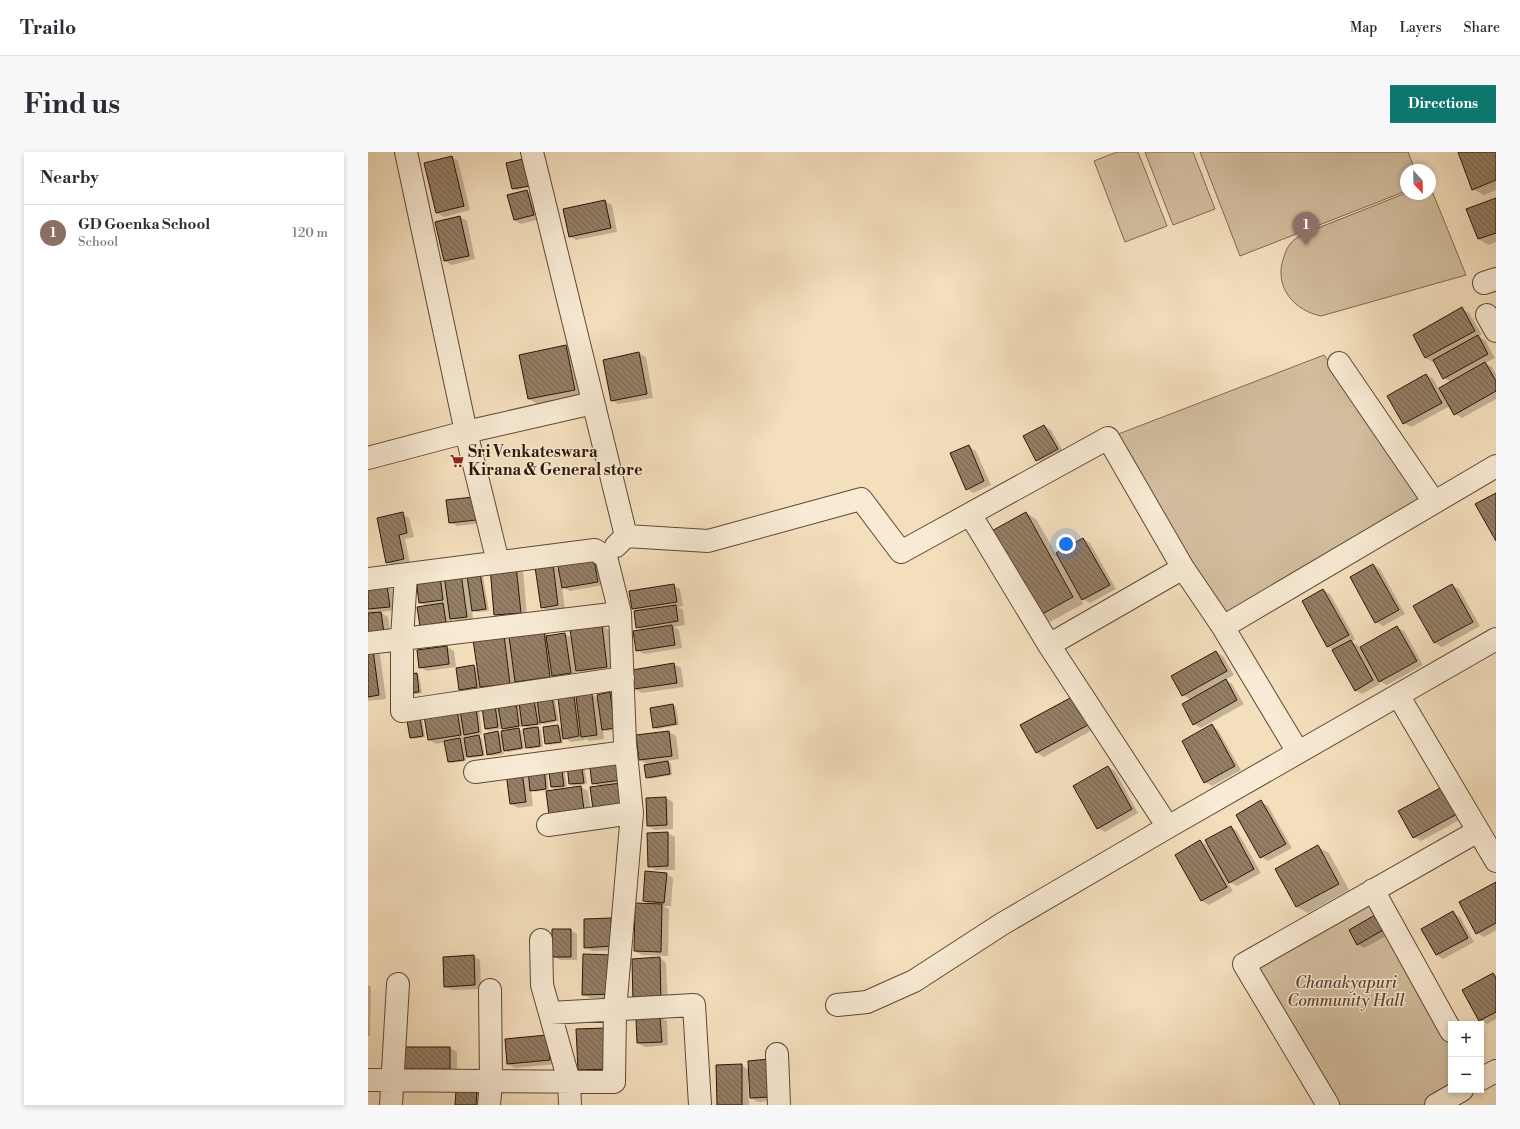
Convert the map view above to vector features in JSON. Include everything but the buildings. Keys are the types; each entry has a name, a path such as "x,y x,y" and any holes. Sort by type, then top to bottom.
{"street":[{"path":"406,152 466,432 498,562"},
{"path":"532,152 626,536"},
{"path":"1339,363 1434,502"},
{"path":"368,458 466,432 593,403"},
{"path":"606,557 626,536 708,541 861,499 901,552 1108,438 1183,568 1223,627 1298,752"},
{"path":"1223,627 1496,466"},
{"path":"970,514 1049,645 1168,827"},
{"path":"368,579 595,550 606,557 620,613 626,752 632,813 615,1010 614,1082 368,1080"},
{"path":"1049,645 1183,568"},
{"path":"406,575 402,638 402,711 623,678"},
{"path":"368,642 620,613"},
{"path":"837,1004 867,1002 914,980 1002,924 1496,639"},
{"path":"1398,695 1496,861"},
{"path":"475,772 626,752"},
{"path":"548,825 632,813"},
{"path":"1328,1105 1244,964 1478,831"},
{"path":"1373,890 1448,1026"},
{"path":"541,940 542,985 569,1081 570,1105"},
{"path":"391,1105 398,984"},
{"path":"489,1105 491,1081 490,990"},
{"path":"550,1013 694,1005 700,1105"},
{"path":"777,1054 779,1105"},
{"path":"1484,1077 1496,1071"},
{"path":"1436,1105 1457,1093"}],"green space":[{"path":"1117,152 1138,152 1167,226 1125,242 1094,161"},
{"path":"1145,152 1193,152 1215,209 1173,225"},
{"path":"1200,152 1408,152 1413,164 1400,164 1400,193 1240,256"},
{"path":"1400,195 1400,200 1436,200 1466,275 1321,316 1296,304 1290,298 1282,282 1282,263 1285,253 1289,245 1303,234"},
{"path":"1324,355 1434,502 1223,627 1108,438"},
{"name":"Chanakyapuri Community Hall","path":"1373,890 1448,1026 1448,1093 1436,1105 1328,1105 1244,964"}],"place":[{"name":"GD Goenka School","path":"1306,245"},
{"name":"Sri Venkateswara Kirana & General store","path":"457,461"}]}
